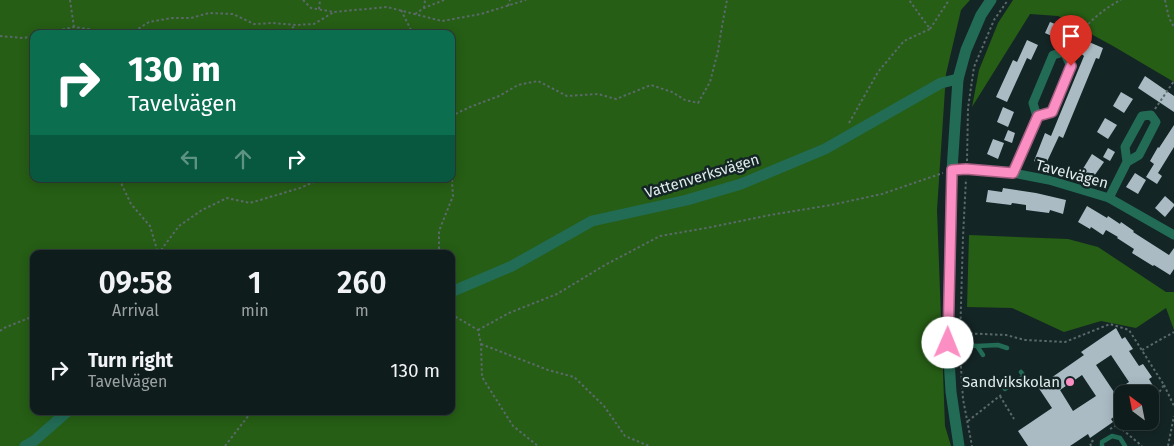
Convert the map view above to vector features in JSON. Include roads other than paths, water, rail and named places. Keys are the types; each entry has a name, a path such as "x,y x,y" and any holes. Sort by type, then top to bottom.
{"street":[{"path":"959,446 951,392 954,344 952,170 958,79 966,50 981,15 991,0"},
{"path":"1013,173 1038,116 1033,103 1053,55 1064,52 1071,66 1052,112 1038,116"},
{"name":"Vattenverksvägen","path":"455,290 512,266 592,221 687,200 741,184 825,149 941,84 958,79"},
{"path":"1109,198 1127,162 1139,155 1156,122 1151,115 1142,116 1125,148 1127,162"},
{"name":"Tavelvägen","path":"952,170 966,169 1013,173 1049,180 1109,198 1174,236"},
{"path":"25,446 34,442 64,415"}],"lane":[{"path":"954,344 998,345 1006,348"},
{"path":"977,346 983,355"},
{"path":"1003,387 1024,376 1022,372"},
{"path":"1102,446 1102,442 1112,436 1120,438 1125,446"}],"place":[{"name":"Sandvikskolan","path":"1070,382"}]}
